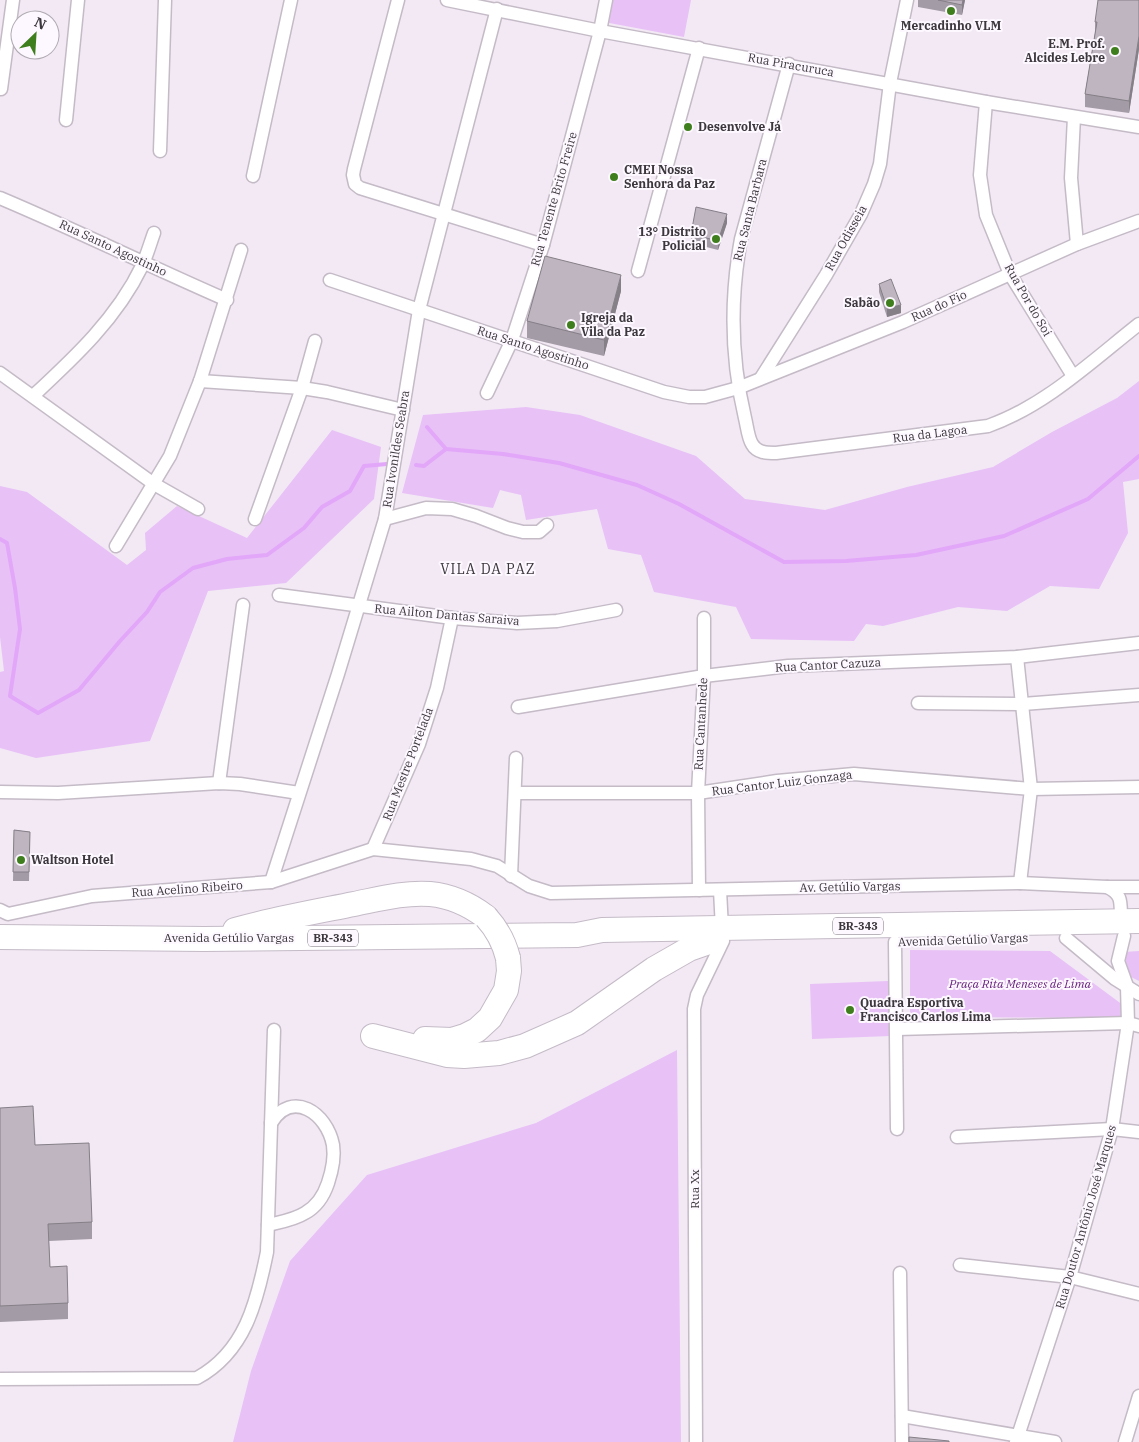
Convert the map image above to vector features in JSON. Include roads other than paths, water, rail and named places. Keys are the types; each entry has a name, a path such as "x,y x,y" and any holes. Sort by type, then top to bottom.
{"highway":[{"path":"204,939 270,920 394,896 430,894 456,899 474,908 494,925 508,958 509,971 506,990 490,1018 477,1030 452,1040 373,1036 447,1055 464,1056 499,1053 526,1046 577,1023 654,969 689,949 719,937"},
{"name":"Avenida Getúlio Vargas","path":"4,925 204,939 577,935 602,943 719,937 1131,928"},
{"name":"Avenida Getúlio Vargas","path":"719,937 895,942 1066,938 1131,928"}],"street":[{"path":"1,89 13,0"},
{"path":"66,120 78,0"},
{"path":"160,151 166,0"},
{"path":"253,176 291,0"},
{"path":"398,0 354,169 353,180 355,184 360,188 543,244"},
{"name":"Rua Piracuruca","path":"447,0 600,31 1138,128"},
{"name":"Rua Tenente Brito Freire","path":"487,393 512,340 543,244 600,31 606,0"},
{"name":"Rua Odisseia","path":"761,378 861,214 874,184 880,164 890,83 907,0"},
{"name":"Rua Ivonildes Seabra","path":"271,882 385,519 419,310 497,10"},
{"path":"638,271 699,48"},
{"name":"Rua Santa Barbara","path":"738,388 733,328 736,268 741,239 788,64"},
{"name":"Rua Por do Soi","path":"986,102 980,176 986,215 1010,274 1073,376"},
{"path":"1074,117 1071,178 1077,244"},
{"name":"Rua Santo Agostinho","path":"0,198 67,226 144,264 227,300"},
{"name":"Rua do Fio","path":"738,388 903,322 1077,244 1139,221"},
{"path":"33,396 103,326 144,264 154,233"},
{"path":"116,546 170,456 200,381 227,300 241,250"},
{"name":"Rua Santo Agostinho","path":"330,280 664,392 689,398 705,397 738,388"},
{"name":"Rua da Lagoa","path":"738,388 752,444 760,451 776,453 988,426 1031,406 1073,376 1139,324"},
{"path":"255,519 302,388 315,341"},
{"path":"0,374 154,484 198,509"},
{"path":"200,381 302,388 352,397 402,410"},
{"path":"385,519 414,510 437,508 466,512 507,528 523,532 539,532 547,525"},
{"name":"Rua Ailton Dantas Saraiva","path":"279,595 452,618 517,623 557,621 616,610"},
{"path":"219,783 243,605"},
{"name":"Rua Mestre Portelada","path":"373,849 419,744 437,688 452,618"},
{"name":"Rua Cantanhede","path":"699,890 698,793 704,676 704,618"},
{"name":"Rua Cantor Cazuza","path":"518,707 704,676 788,666 1017,657 1139,643"},
{"path":"1017,657 1031,789 1020,883"},
{"path":"918,702 1023,704 1139,695"},
{"path":"511,876 516,758"},
{"name":"Rua Cantor Luiz Gonzaga","path":"515,793 698,793 777,781 854,774 1031,789 1139,787"},
{"path":"0,792 58,793 219,783 240,784 299,793"},
{"name":"Av. Getúlio Vargas","path":"373,849 471,859 497,866 529,886 551,893 1020,883 1139,887"},
{"name":"Rua Acelino Ribeiro","path":"4,925 92,896 271,882 373,849"},
{"path":"1106,887 1117,892 1131,928"},
{"path":"719,937 720,890"},
{"name":"Rua Doutor Antônio José Marques","path":"1017,1439 1070,1277 1112,1129 1134,1024 1127,986 1118,961 1131,928"},
{"name":"Rua Xx","path":"696,1442 694,1009 697,995 719,937"},
{"path":"1066,938 1115,979 1139,994"},
{"path":"895,942 897,1129"},
{"path":"897,1029 1134,1024"},
{"path":"0,1380 197,1378 210,1371 229,1353 250,1316 260,1286 267,1252 274,1030"},
{"path":"268,1225 297,1217 312,1208 326,1188 333,1166 334,1154 333,1144 325,1125 311,1110 292,1107 282,1110 271,1123"},
{"path":"957,1137 1112,1129 1139,1132"},
{"path":"960,1265 1070,1277 1139,1294"},
{"path":"900,1273 902,1442"},
{"path":"1125,1442 1139,1396"},
{"path":"902,1416 1017,1439 1054,1442"}],"waterway":[{"path":"427,427 446,449 503,454 559,463 637,485 679,504 784,562 846,561 916,555 1004,536 1088,499 1139,456"},
{"path":"416,465 424,466 446,449"},
{"path":"0,539 7,543 20,629 10,696 38,713 79,690 147,612 160,592 193,568 227,559 267,555 304,528 322,507 350,491 364,466 387,464"}],"place":[{"name":"Mercadinho VLM","path":"951,11"},
{"name":"E.M. Prof. Alcides Lebre","path":"1115,51"},
{"name":"Desenvolve Já","path":"688,127"},
{"name":"CMEI Nossa Senhora da Paz","path":"614,177"},
{"name":"13° Distrito Policial","path":"716,239"},
{"name":"Sabão","path":"890,303"},
{"name":"Igreja da Vila da Paz","path":"571,325"},
{"name":"Waltson Hotel","path":"21,860"},
{"name":"Quadra Esportiva Francisco Carlos Lima","path":"850,1010"}],"district":[{"name":"VILA DA PAZ","path":"488,569"}],"park label":[{"name":"Praça Rita Meneses de Lima","path":"1020,984"}]}
